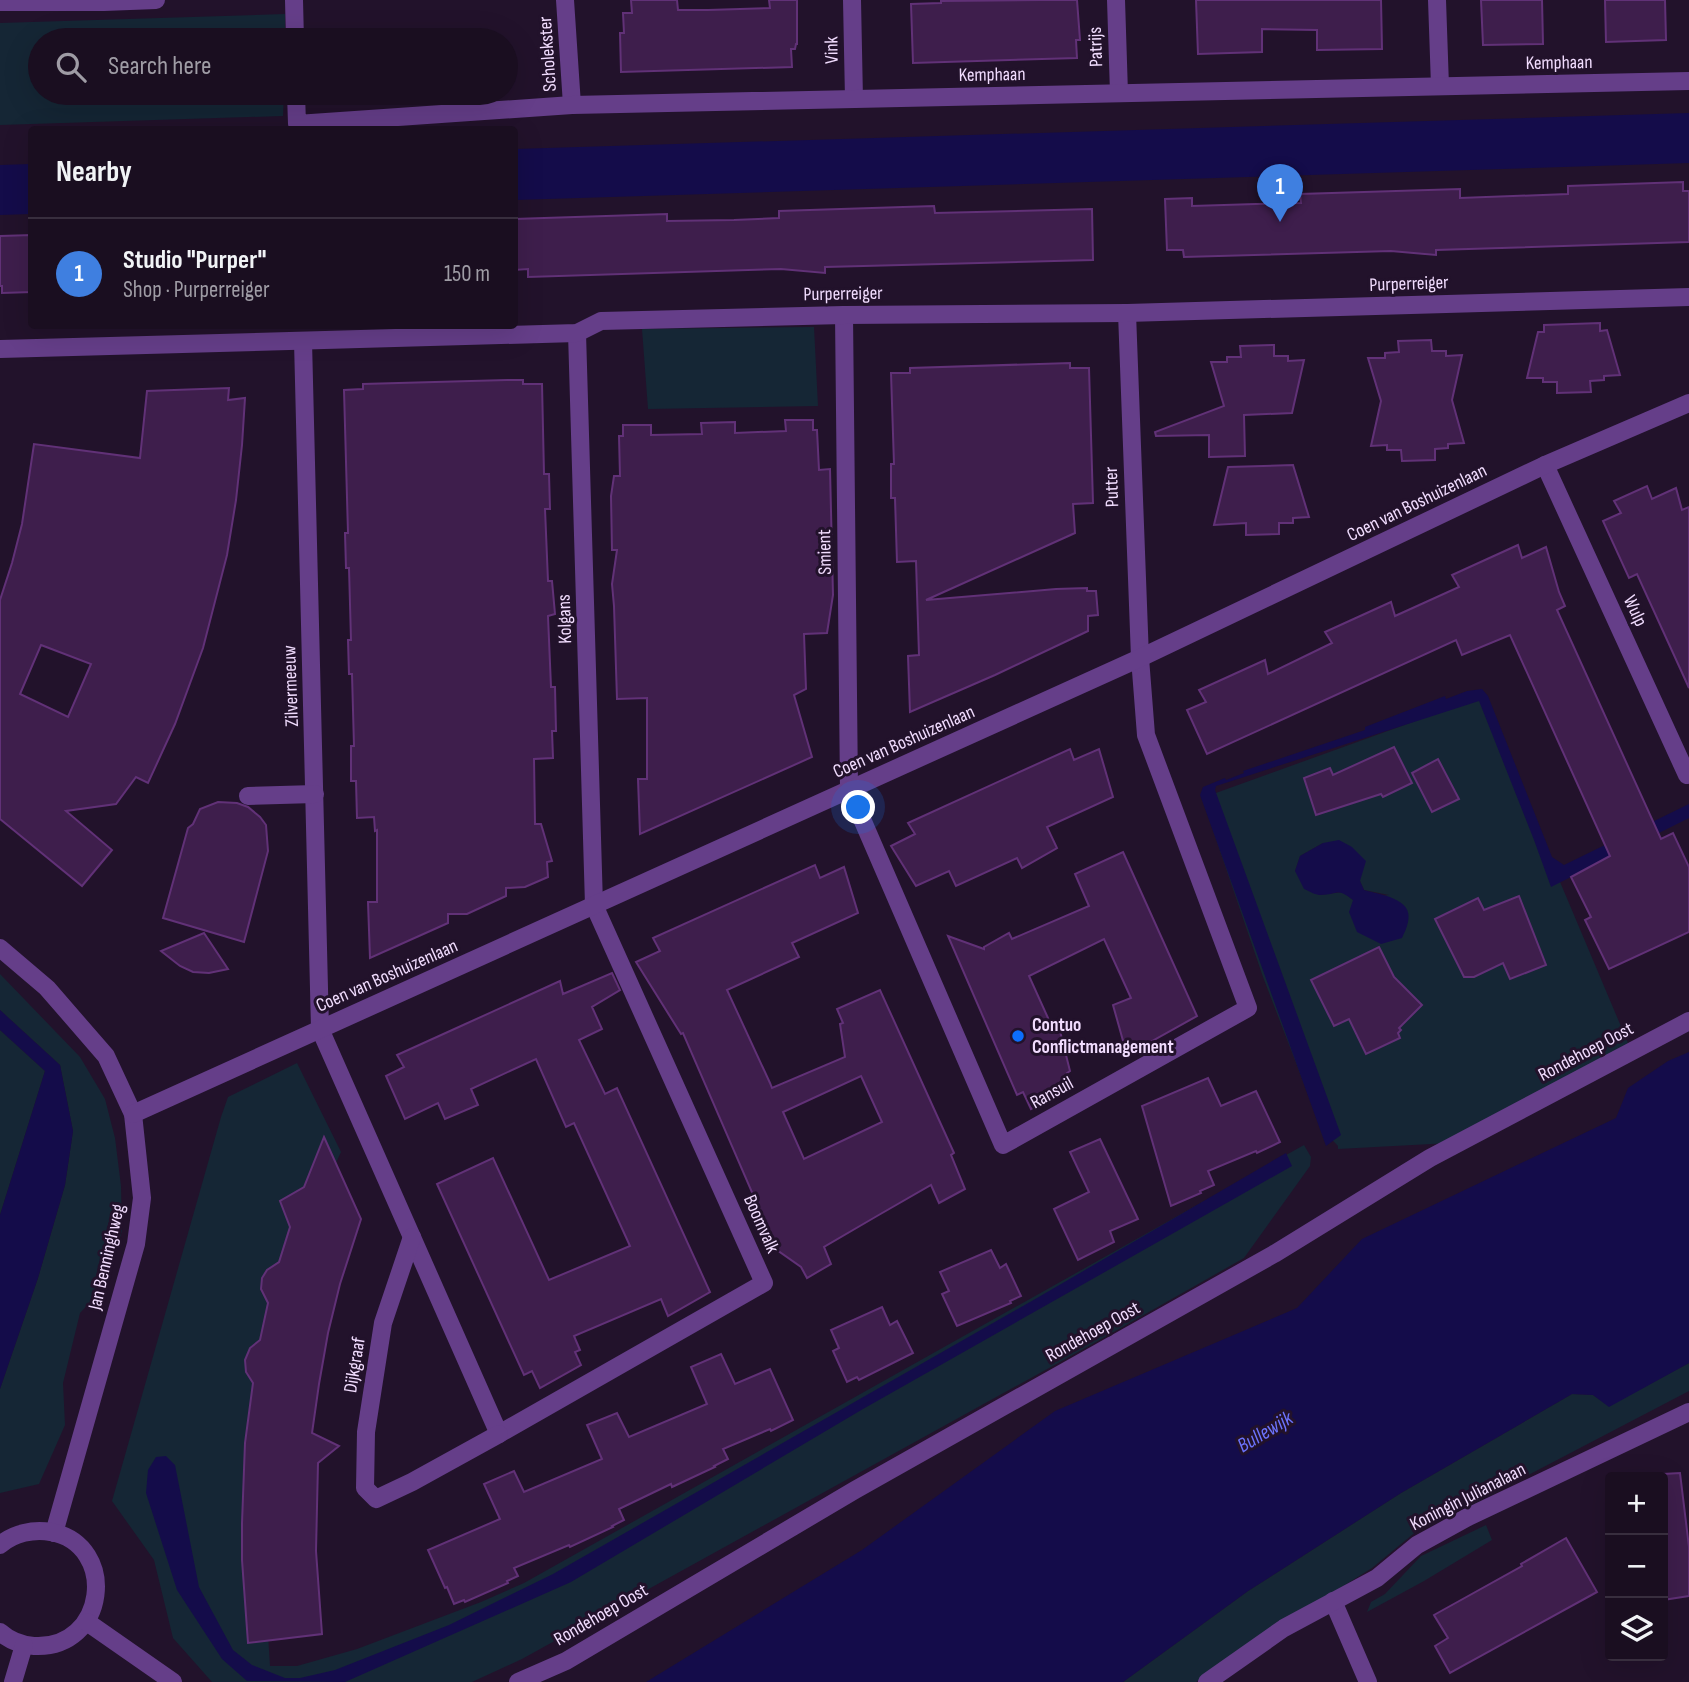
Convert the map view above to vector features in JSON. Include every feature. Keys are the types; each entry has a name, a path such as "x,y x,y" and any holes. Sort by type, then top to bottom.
{"street":[{"path":"0,2 156,0"},
{"path":"294,0 295,28"},
{"name":"Scholekster","path":"565,0 572,105"},
{"name":"Vink","path":"852,0 854,99"},
{"name":"Patrijs","path":"1116,0 1119,93"},
{"path":"1437,0 1440,86"},
{"name":"Kemphaan","path":"296,105 297,124 572,105 1689,81"},
{"name":"Purperreiger","path":"0,349 577,333 601,321 844,315 1127,313 1689,297"},
{"name":"Putter","path":"1127,313 1140,658"},
{"name":"Smient","path":"844,315 849,789"},
{"name":"Kolgans","path":"577,333 594,905"},
{"name":"Zilvermeeuw","path":"303,341 320,1029"},
{"name":"Coen van Boshuizenlaan","path":"133,1114 1140,658 1545,465 1689,403"},
{"name":"Wulp","path":"1545,465 1688,775"},
{"name":"Ransuil","path":"849,789 1003,1144 1248,1008 1146,735 1140,658"},
{"path":"248,796 315,794"},
{"name":"Boomvalk","path":"376,1499 499,1434 764,1283 594,905"},
{"name":"Jan Benninghweg","path":"0,948 47,988 106,1056 133,1114 142,1198 136,1244 54,1532"},
{"name":"Rondehoep Oost","path":"518,1682 566,1661 855,1490 1274,1254 1430,1158 1689,1021"},
{"path":"320,1029 499,1434"},
{"name":"Dijkgraaf","path":"376,1499 365,1488 366,1432 383,1323 412,1237"},
{"name":"Koningin Julianalaan","path":"1207,1682 1284,1628 1377,1578 1417,1545 1466,1518 1689,1412"},
{"path":"0,1545 19,1534 36,1530 54,1532 70,1540 84,1552 93,1568 97,1586 94,1605 87,1622 70,1638 47,1647 24,1645 0,1632"},
{"path":"1333,1601 1368,1682"},
{"path":"87,1622 173,1682"},
{"path":"13,1682 24,1645"}],"shaded area":[{"path":"285,14 285,28 28,28 28,105 283,105 283,116 0,125 0,23"},
{"path":"814,327 818,406 648,409 642,329"},
{"path":"1482,697 1628,1043 1450,1143 1338,1149 1321,1128 1263,977 1202,798","holes":["1323,843 1360,881 1364,890 1389,895 1353,900 1343,892 1319,895 1295,871 1300,856"]},
{"path":"0,974 80,1057 105,1099 115,1138 121,1186 122,1231 106,1285 80,1313 63,1383 65,1425 39,1484 0,1493 0,1389 38,1278 65,1185 73,1131 60,1065 0,1010"},
{"path":"0,1030 45,1071 0,1215"},
{"path":"297,1063 341,1152 326,1184 262,1538 270,1666 297,1666 357,1649 524,1583 1304,1145 1311,1157 1310,1166 1244,1258 522,1659 472,1682 212,1682 173,1638 154,1560 112,1501 228,1097"},
{"path":"1689,1363 1689,1391 1473,1504 1424,1525 1372,1568 1196,1682 1123,1682 1248,1591 1401,1493 1572,1394 1593,1395 1609,1406"},
{"path":"1486,1525 1492,1540 1367,1612 1371,1602 1385,1594 1421,1556"}],"water":[{"path":"1689,113 1689,163 518,200 518,149"},
{"path":"28,164 28,214 0,215 0,165"},
{"path":"1482,689 1488,696 1552,857 1564,865 1689,804 1689,818 1551,887 1479,701 1216,786 1215,790 1341,1135 1326,1146 1200,795 1203,787 1244,773 1243,771 1365,730 1365,727 1445,696 1446,699"},
{"path":"1339,840 1352,847 1366,861 1360,881 1364,890 1394,899 1406,908 1408,922 1402,938 1381,944 1357,932 1349,912 1353,900 1340,893 1318,895 1304,889 1295,871 1300,856 1323,843"},
{"path":"0,1010 60,1065 73,1131 65,1185 38,1278 0,1389 0,1215 45,1071 0,1030"},
{"name":"Bullewijk","path":"1689,1052 1689,1363 1609,1407 1593,1395 1572,1394 1401,1493 1248,1591 1123,1682 646,1682 862,1550 1055,1411 1297,1308 1362,1239 1616,1118 1628,1088 1668,1061"},
{"path":"1286,1153 1292,1166 863,1409 571,1582 345,1682 247,1681 222,1659 177,1590 146,1493 148,1470 156,1457 166,1456 175,1465 199,1587 233,1650 252,1665 285,1678 300,1678 335,1670 449,1625 553,1574"}],"building":[{"path":"631,0 677,0 678,10 708,10 770,8 769,0 797,0 797,44 795,49 791,49 792,67 621,72 620,33 624,33 623,13 632,13"},
{"path":"1077,0 1080,40 1076,40 1077,58 913,63 911,4 941,1"},
{"path":"1196,0 1381,0 1382,49 1317,50 1317,30 1262,29 1262,52 1198,54"},
{"path":"1481,0 1542,0 1543,44 1483,45"},
{"path":"1605,0 1665,0 1666,40 1606,42"},
{"path":"1683,182 1683,191 1689,191 1689,242 1436,250 1436,255 1391,251 1184,257 1183,250 1167,250 1165,199 1192,198 1192,206 1301,203 1300,194 1460,189 1460,198 1568,194 1568,186"},
{"path":"934,206 935,213 1092,209 1093,260 825,267 825,273 781,269 528,277 528,269 518,270 518,219 667,214 667,221 734,220 779,218 779,211"},
{"path":"28,235 28,292 2,293 0,236"},
{"path":"1600,323 1600,331 1607,330 1620,375 1604,376 1604,380 1590,381 1591,392 1557,393 1557,382 1543,382 1543,378 1527,378 1538,332 1544,332 1544,325"},
{"path":"1431,340 1432,351 1446,351 1446,356 1462,355 1452,400 1464,443 1448,444 1448,448 1435,449 1435,460 1402,461 1401,450 1387,450 1387,445 1371,446 1381,401 1368,358 1385,358 1385,353 1399,352 1398,341"},
{"path":"1274,345 1274,356 1288,356 1288,361 1304,360 1292,413 1244,415 1245,456 1209,457 1209,435 1156,436 1155,432 1224,406 1211,362 1227,362 1227,357 1241,357 1240,346"},
{"path":"1070,363 1070,368 1089,368 1093,503 1073,504 1075,533 926,600 1087,588 1087,591 1096,591 1098,615 1088,616 1088,631 910,712 908,656 919,655 916,561 897,562 895,498 891,498 891,464 894,464 891,373 910,373 910,368"},
{"path":"523,380 523,384 542,384 544,474 549,474 550,509 545,509 548,581 552,581 555,614 548,616 556,731 552,731 553,758 534,759 535,824 541,824 552,861 547,862 548,877 525,887 506,888 506,896 467,914 448,914 448,923 370,958 368,902 377,902 377,830 375,831 374,817 357,818 356,781 351,781 351,746 354,746 348,640 351,640 345,533 348,533 344,390 363,389 363,384"},
{"path":"229,388 228,400 245,398 236,500 227,555 203,648 175,724 148,783 136,777 116,804 66,811 112,850 82,886 0,819 0,600 22,524 34,444 140,458 147,391","holes":["41,645 91,664 68,717 20,694"]},
{"path":"785,420 813,420 813,430 817,430 819,470 830,469 833,595 827,633 804,634 806,689 794,695 812,757 640,834 638,779 647,779 647,698 617,699 612,584 617,550 612,550 611,496 614,476 620,476 619,436 623,436 623,425 651,425 651,435 702,434 701,423 735,422 735,433 786,431"},
{"path":"1293,465 1309,517 1293,518 1293,523 1279,523 1279,534 1246,535 1246,523 1214,525 1228,467"},
{"path":"1647,486 1652,499 1676,488 1682,510 1689,507 1689,688 1637,574 1629,578 1603,521 1621,513 1614,501"},
{"path":"1518,545 1522,558 1546,547 1565,606 1557,610 1661,839 1673,833 1689,867 1689,932 1609,969 1585,920 1591,917 1571,877 1610,856 1510,635 1462,655 1456,640 1207,754 1187,710 1206,702 1199,690 1265,660 1268,674 1332,643 1325,632 1391,602 1395,616 1459,587 1452,575"},
{"path":"1394,747 1412,783 1383,797 1381,794 1316,815 1304,778 1330,768 1333,775"},
{"path":"1070,749 1074,760 1099,749 1113,797 1047,827 1057,848 1022,868 1017,858 956,886 949,871 916,886 891,846 915,834 908,823"},
{"path":"1438,759 1459,799 1432,812 1412,773"},
{"path":"218,802 237,803 248,807 266,825 268,851 244,942 163,918 188,828 200,809"},
{"path":"1123,852 1197,1016 1127,1055 1113,1005 1131,998 1104,939 1029,976 1053,1029 1059,1027 1070,1071 1067,1073 1073,1086 1031,1109 1023,1092 1017,1095 948,936 984,949 1009,933 1012,939 1089,906 1075,874"},
{"path":"815,865 820,878 844,867 858,913 792,943 799,957 727,990 772,1088 845,1057 840,1024 843,1023 837,1009 880,990 954,1153 951,1155 965,1189 939,1203 931,1185 824,1247 831,1264 807,1278 801,1267 777,1250 683,1033 681,1034 636,962 660,951 653,938","holes":["861,1076 882,1122 804,1159 783,1112"]},
{"path":"1519,896 1546,965 1510,979 1503,963 1474,977 1464,977 1435,919 1478,898 1484,910"},
{"path":"204,933 228,969 209,973 193,972 180,966 161,951"},
{"path":"1379,947 1394,977 1422,1005 1399,1028 1400,1038 1366,1054 1349,1019 1334,1026 1311,980"},
{"path":"612,973 620,990 592,1007 602,1029 579,1040 605,1094 617,1088 710,1292 668,1316 661,1299 574,1336 580,1350 575,1352 581,1365 540,1388 532,1371 524,1375 437,1184 493,1158 549,1280 630,1246 574,1123 566,1127 536,1059 471,1089 478,1105 445,1119 438,1103 405,1119 386,1076 404,1067 397,1055 560,981 563,994"},
{"path":"1208,1078 1221,1106 1256,1091 1280,1142 1208,1171 1214,1185 1171,1206 1142,1106"},
{"path":"324,1137 361,1219 328,1333 312,1433 339,1446 318,1463 316,1551 322,1634 248,1643 242,1523 245,1443 253,1383 246,1372 245,1360 250,1348 260,1340 268,1303 261,1289 262,1278 267,1270 279,1262 290,1227 280,1201 304,1187"},
{"path":"1100,1139 1138,1219 1110,1231 1114,1242 1078,1260 1054,1209 1089,1192 1070,1152"},
{"path":"991,1250 1000,1268 1006,1264 1021,1296 957,1326 942,1294 949,1291 940,1272"},
{"path":"882,1307 890,1325 897,1321 913,1353 859,1380 857,1377 847,1382 833,1351 839,1348 831,1330"},
{"path":"721,1354 735,1384 770,1369 793,1420 723,1449 728,1459 715,1467 619,1509 624,1520 613,1527 514,1568 518,1576 507,1581 508,1583 465,1602 464,1600 454,1604 428,1550 500,1519 484,1484 514,1471 524,1492 602,1459 587,1425 617,1413 629,1437 707,1404 691,1367"},
{"path":"1680,1473 1689,1547 1689,1596 1668,1599 1668,1535 1668,1474"},
{"path":"1566,1538 1597,1592 1450,1673 1435,1646 1448,1638 1434,1615"}],"place":[{"name":"Studio \"Purper\"","path":"1280,222"},
{"name":"Contuo Conflictmanagement","path":"1018,1036"}]}
